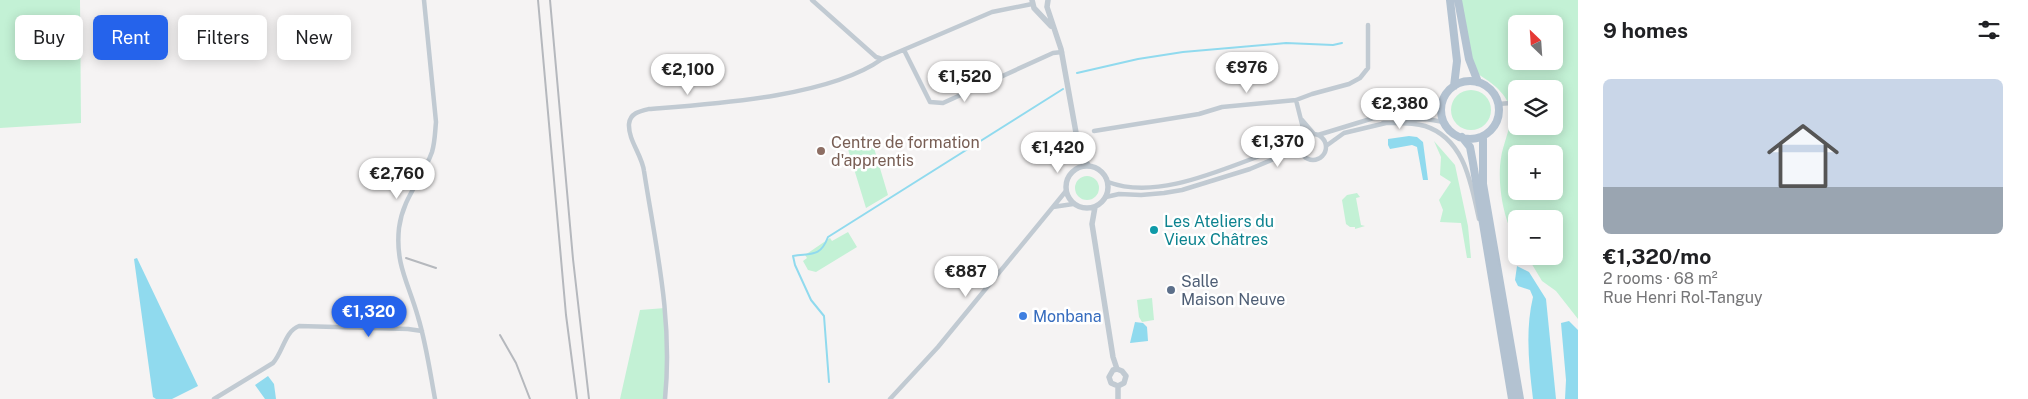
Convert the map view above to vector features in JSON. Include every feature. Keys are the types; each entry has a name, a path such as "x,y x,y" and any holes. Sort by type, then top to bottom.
{"main road":[{"path":"1450,0 1457,61 1454,86"},
{"path":"1458,0 1469,59 1478,82"},
{"path":"1466,82 1478,82 1489,88 1498,104 1498,119 1494,126 1483,136 1469,139 1454,134 1444,122 1442,103 1454,86 1466,82"},
{"path":"1483,136 1483,184 1520,399"},
{"path":"1462,137 1470,147 1512,399"}],"street":[{"path":"424,0 436,122 435,139 433,150 407,200 400,222 399,239 402,271 422,331 435,399"},
{"path":"812,0 876,57 882,59"},
{"path":"890,399 938,347 1053,207 1066,190 1068,178 1076,169 1080,155 1062,52 1047,7 1048,0"},
{"path":"665,399 667,371 665,308 653,218 642,160 630,130 631,118 635,114 644,110 747,99 820,86 868,67 882,59 992,12 1032,2 1056,32"},
{"path":"1037,10 1047,7"},
{"path":"1094,131 1199,114 1222,106 1296,100 1304,96 1350,84 1360,78 1368,68 1368,25"},
{"path":"904,50 930,102 937,103 943,103 1053,53 1062,52"},
{"path":"1296,100 1305,136"},
{"path":"1498,104 1508,102"},
{"path":"1301,152 1301,142 1305,136 1390,113 1422,109 1442,103"},
{"path":"1053,207 1073,204 1084,209 1095,207 1106,197 1119,194 1141,195 1182,190 1250,169 1280,156 1301,152 1310,159 1317,159 1323,154 1326,146 1344,133 1401,120 1426,119 1444,122"},
{"path":"1302,120 1323,139 1326,146"},
{"path":"1383,124 1425,126 1443,134 1458,152 1467,170 1473,190 1498,314"},
{"path":"1108,182 1121,186 1140,187 1179,182 1211,174 1301,142"},
{"path":"1080,155 1089,166"},
{"path":"1076,169 1089,166 1098,168 1108,182 1106,197"},
{"path":"1066,190 1073,204"},
{"path":"1095,207 1092,224 1116,369"},
{"path":"1084,209 1092,224"},
{"path":"214,399 273,363 279,356 292,330 299,326 401,328 422,331"},
{"path":"1116,369 1122,371 1126,376 1124,383 1118,386 1110,383 1109,377 1110,373 1116,369"},
{"path":"1118,386 1118,399"}],"green space":[{"path":"0,0 80,0 80,15 15,15 15,60 80,60 81,123 0,128"},
{"path":"1458,0 1578,0 1578,319 1556,291 1542,281 1532,265 1563,265 1563,210 1508,210 1508,222 1504,212 1500,178 1502,152 1508,132 1508,135 1563,135 1563,80 1508,80 1508,103 1503,94 1489,81 1473,71"},
{"path":"1475,90 1482,93 1488,99 1491,110 1490,118 1482,127 1475,130 1467,130 1460,127 1452,118 1451,106 1454,99 1463,91"},
{"path":"871,138 888,195 866,208 847,146"},
{"path":"1434,141 1455,165 1468,226 1471,258 1467,258 1461,223 1440,222 1443,210 1439,200 1451,182 1440,175 1441,157"},
{"path":"1087,176 1095,180 1099,188 1095,196 1087,200 1079,196 1075,188 1079,180"},
{"path":"1357,193 1360,197 1356,198 1361,225 1365,226 1355,229 1355,227 1350,227 1346,224 1342,200 1347,195"},
{"path":"848,232 857,247 816,272 808,270 803,261 807,258 805,255 830,238 832,241"},
{"path":"1152,298 1154,320 1142,322 1139,317 1137,300"},
{"path":"665,308 665,399 620,399 640,310"}],"water":[{"path":"1409,136 1417,137 1423,142 1428,180 1423,180 1417,147 1412,145 1390,149 1388,145 1388,139"},
{"path":"137,258 198,386 172,399 156,399 153,397 134,259"},
{"path":"1517,266 1529,272 1546,299 1556,399 1533,399 1528,335 1533,297 1530,290 1518,286 1515,280"},
{"path":"1569,321 1578,330 1578,399 1565,399 1566,380 1561,323"},
{"path":"1135,322 1143,323 1147,327 1148,341 1130,343"},
{"path":"268,376 274,384 276,399 265,399 255,385"}],"waterway":[{"path":"1077,73 1138,59 1183,52 1286,43 1333,45 1342,43"},
{"path":"829,382 824,316 811,300 795,265 793,256 818,251 825,244 828,237 1063,89"}],"railway":[{"path":"538,0 566,315 577,399"},
{"path":"550,0 573,259 589,399"},
{"path":"406,258 436,268"},
{"path":"500,335 516,363 530,399"}],"place":[{"name":"Centre de formation d'apprentis","path":"821,151"},
{"name":"Les Ateliers du Vieux Châtres","path":"1154,230"},
{"name":"Salle Maison Neuve","path":"1171,290"},
{"name":"Monbana","path":"1023,316"}]}
